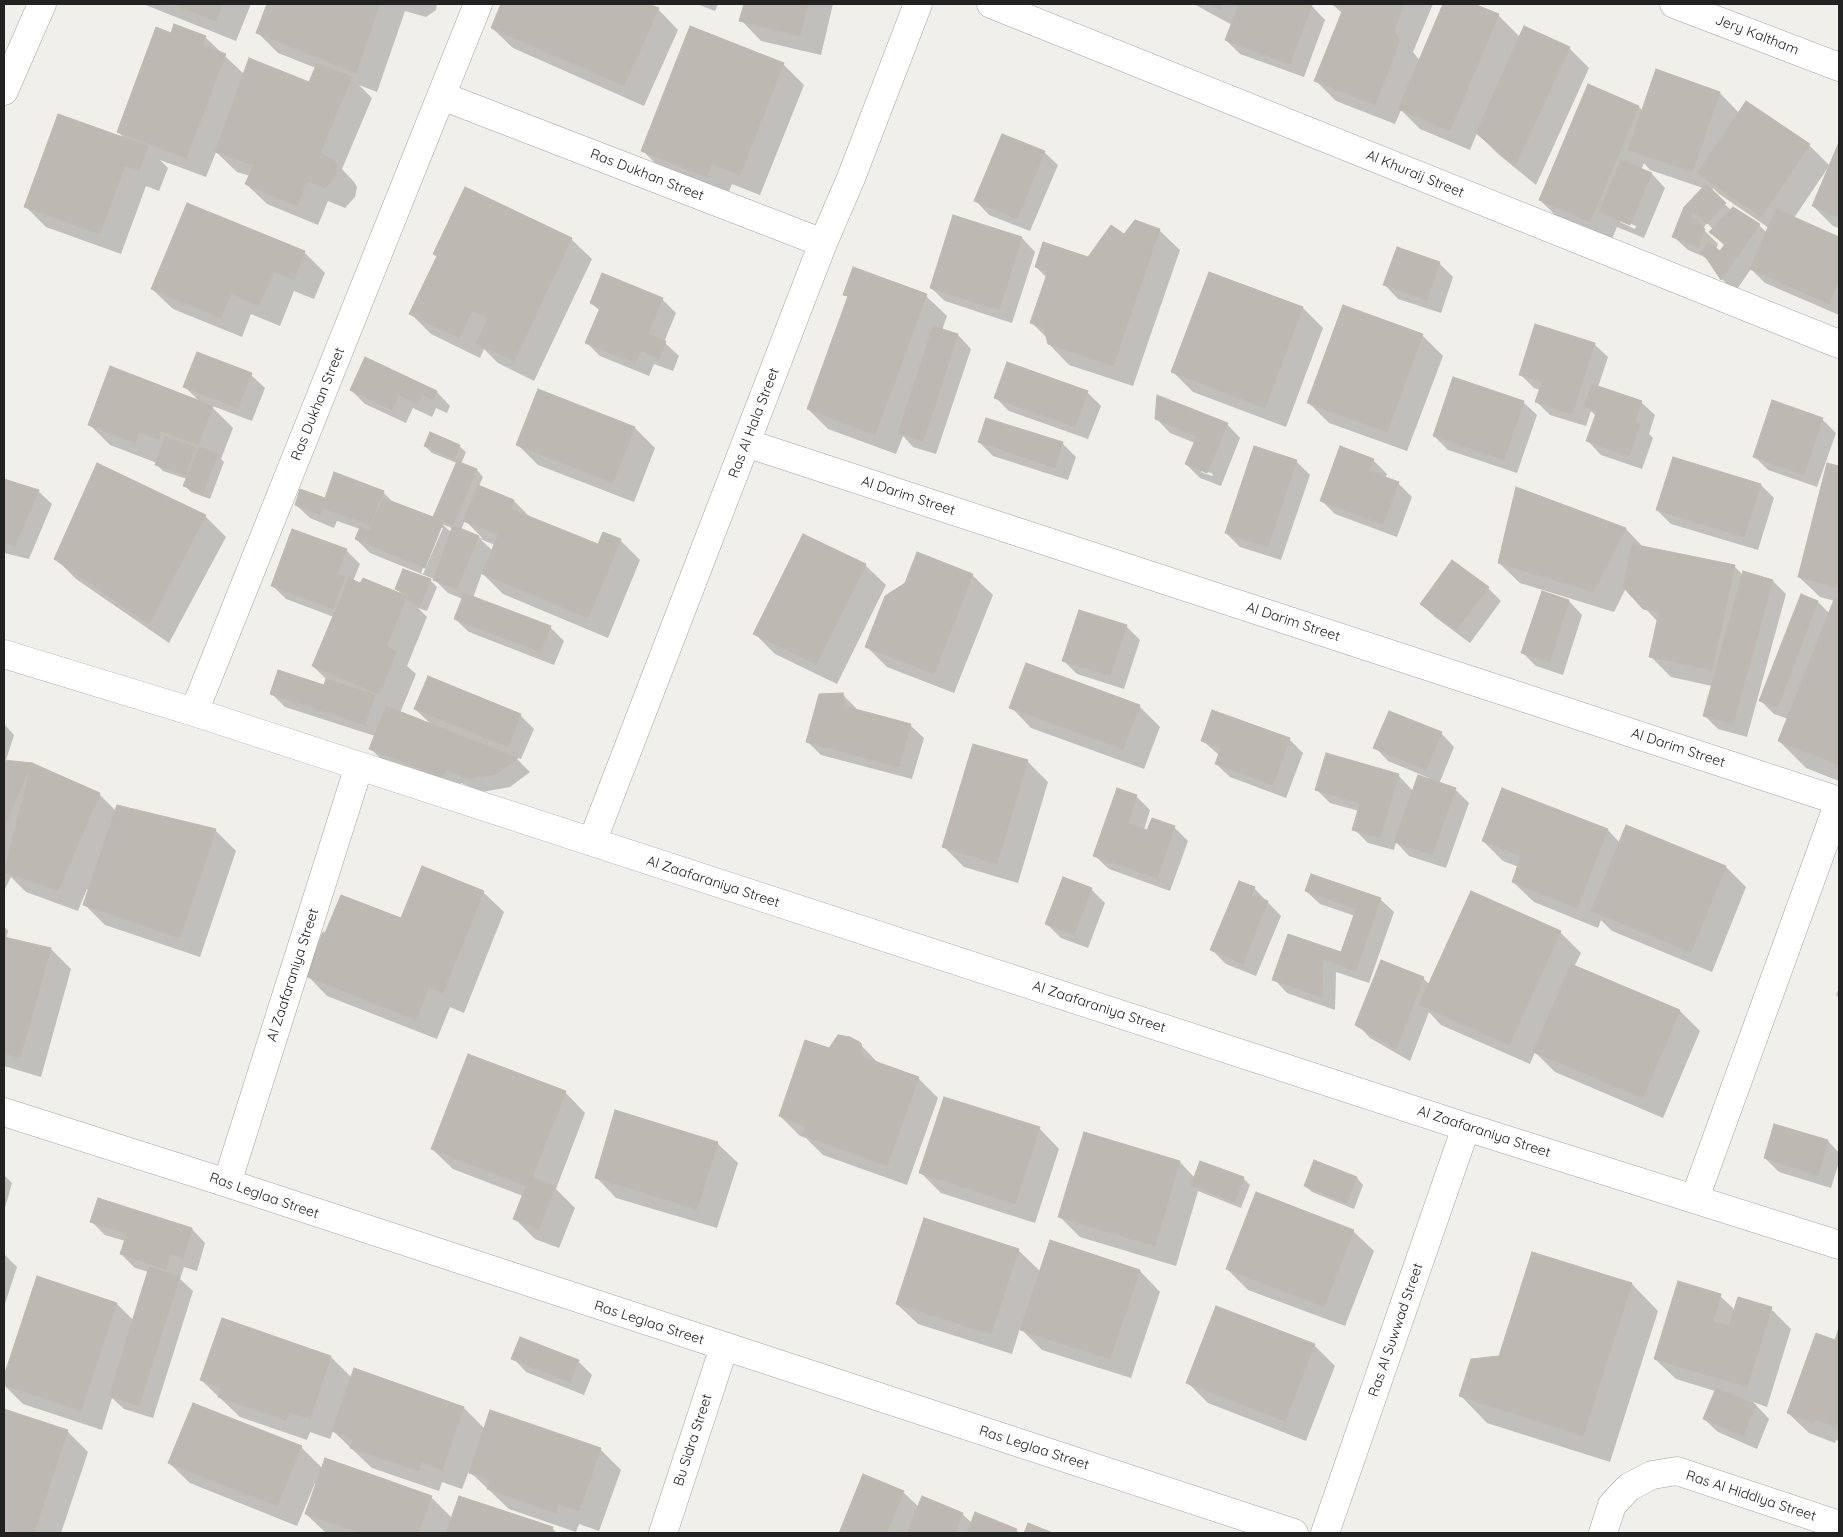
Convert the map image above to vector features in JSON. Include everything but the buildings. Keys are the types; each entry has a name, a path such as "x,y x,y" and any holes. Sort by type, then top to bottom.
{"street":[{"path":"4,91 42,4"},
{"name":"Ras Dukhan Street","path":"194,712 478,4"},
{"name":"Ras Al Hala Street","path":"592,842 823,243 851,178 918,4"},
{"name":"Al Khuraij Street","path":"991,4 1839,344"},
{"name":"Jery Kaltham","path":"1674,4 1839,67"},
{"name":"Ras Dukhan Street","path":"442,96 823,243"},
{"name":"Al Darim Street","path":"746,443 1839,802 1695,1198"},
{"name":"Al Zaafaraniya Street","path":"4,654 194,712 1466,1127 1839,1245"},
{"name":"Al Zaafaraniya Street","path":"227,1183 359,766"},
{"name":"Ras Leglaa Street","path":"4,1112 227,1183 1294,1533"},
{"name":"Ras Al Suwwad Street","path":"1325,1533 1466,1127"},
{"name":"Bu Sidra Street","path":"663,1533 724,1347"},
{"name":"Ras Al Hiddiya Street","path":"1603,1533 1612,1506 1629,1486 1652,1475 1677,1471 1839,1525"}]}
